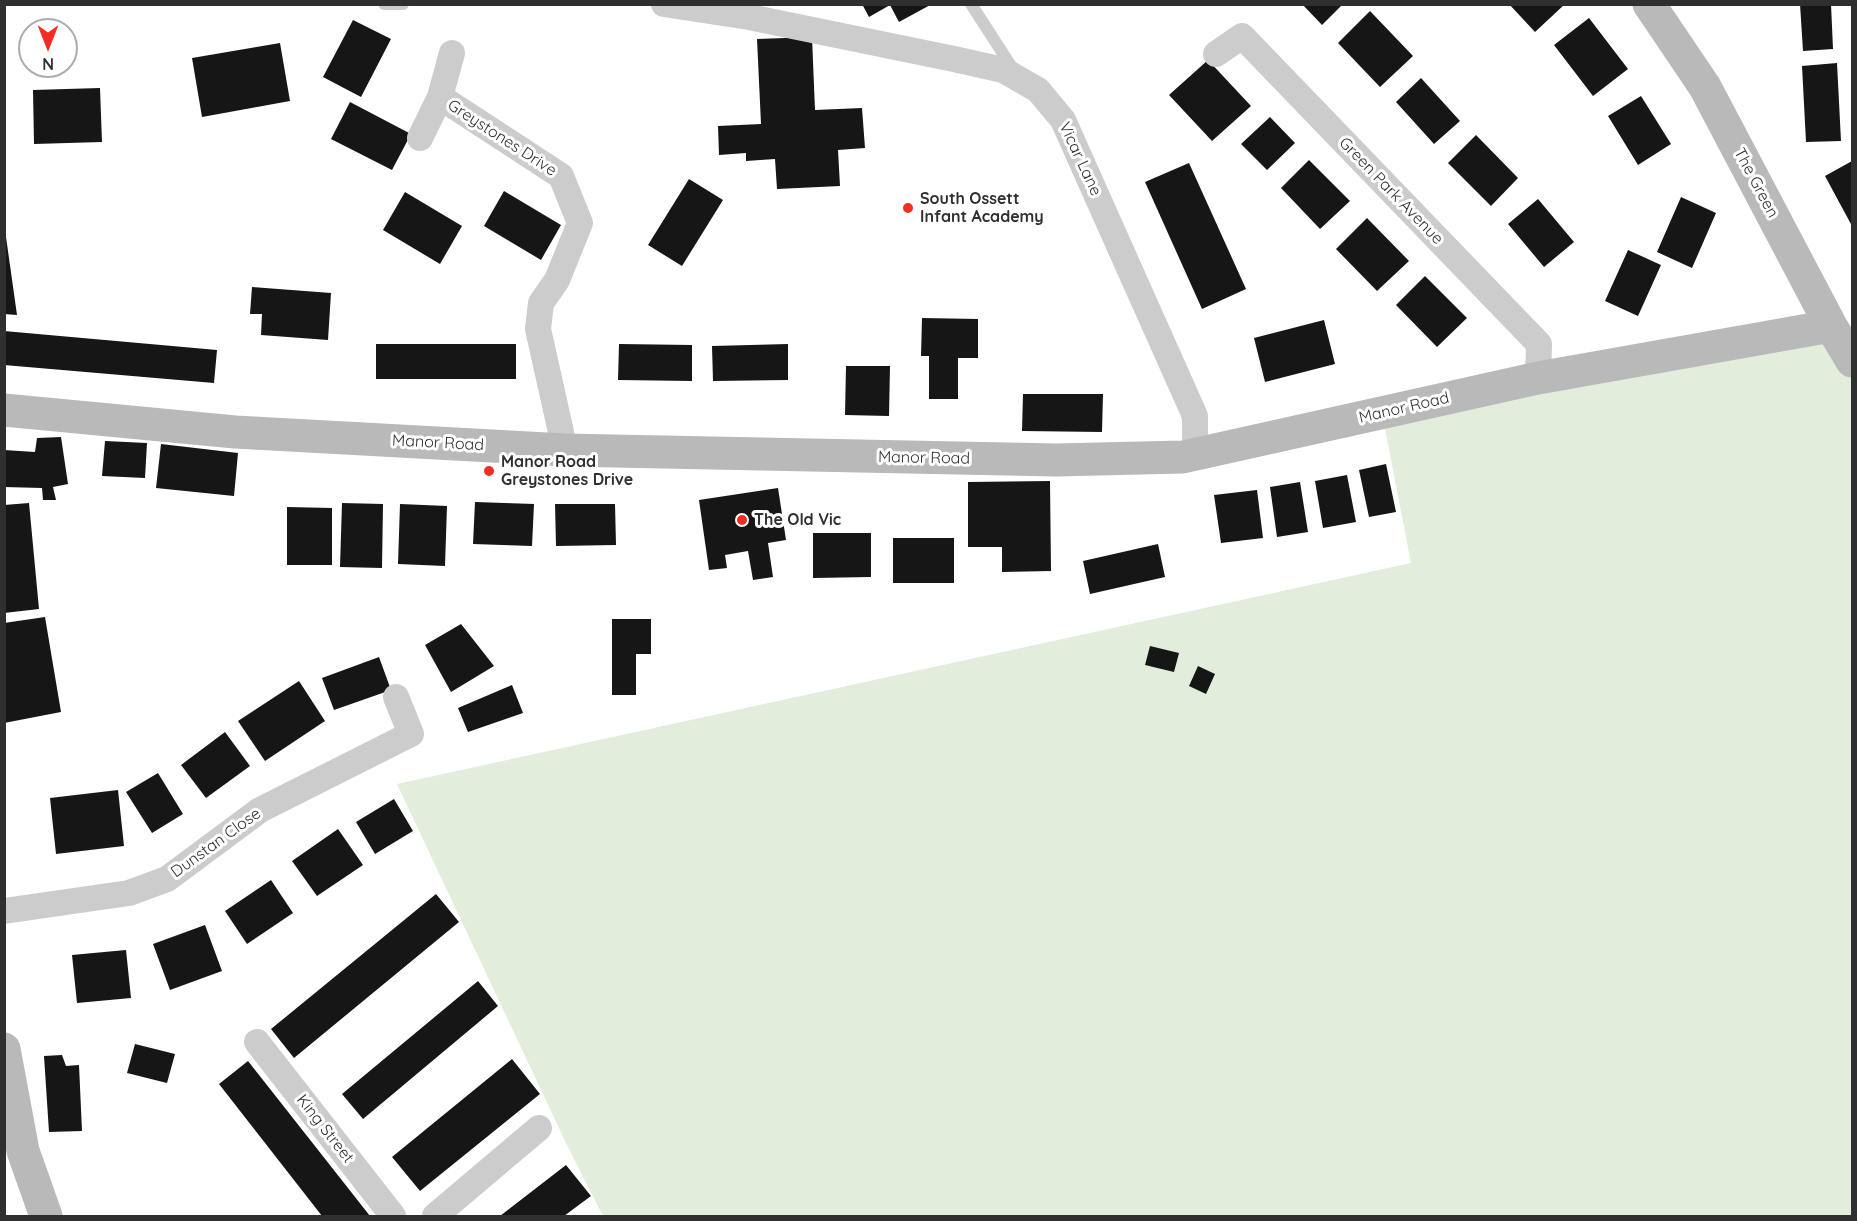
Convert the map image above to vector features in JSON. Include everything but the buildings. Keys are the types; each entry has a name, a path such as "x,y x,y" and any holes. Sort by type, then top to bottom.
{"street":[{"name":"Vicar Lane","path":"664,4 747,10 1003,70 1038,90 1063,120 1195,416 1195,456"},
{"name":"The Green","path":"1652,6 1705,87 1831,326 1852,361"},
{"name":"Green Park Avenue","path":"1216,54 1242,36 1539,344 1538,378"},
{"name":"Greystones Drive","path":"420,138 440,97 452,53"},
{"name":"Greystones Drive","path":"440,97 561,176 580,223 558,280 541,303 538,329 565,450"},
{"name":"Manor Road","path":"4,410 235,432 565,450 1056,460 1195,456 1538,378 1831,326"},
{"name":"Dunstan Close","path":"4,910 129,893 167,879 260,810 411,734 396,697"},
{"name":"King Street","path":"257,1042 393,1216"},
{"path":"4,1049 14,1152 46,1216"},
{"path":"435,1216 539,1128"}],"lane":[{"path":"384,4 403,4"},
{"path":"971,4 1021,80"}],"green space":[{"path":"1831,326 1852,361 1852,1216 603,1216 566,1143 397,784 1411,563 1382,413"}],"place":[{"name":"South Ossett Infant Academy","path":"908,208"},
{"name":"Manor Road Greystones Drive","path":"489,471"},
{"name":"The Old Vic","path":"742,520"}]}
